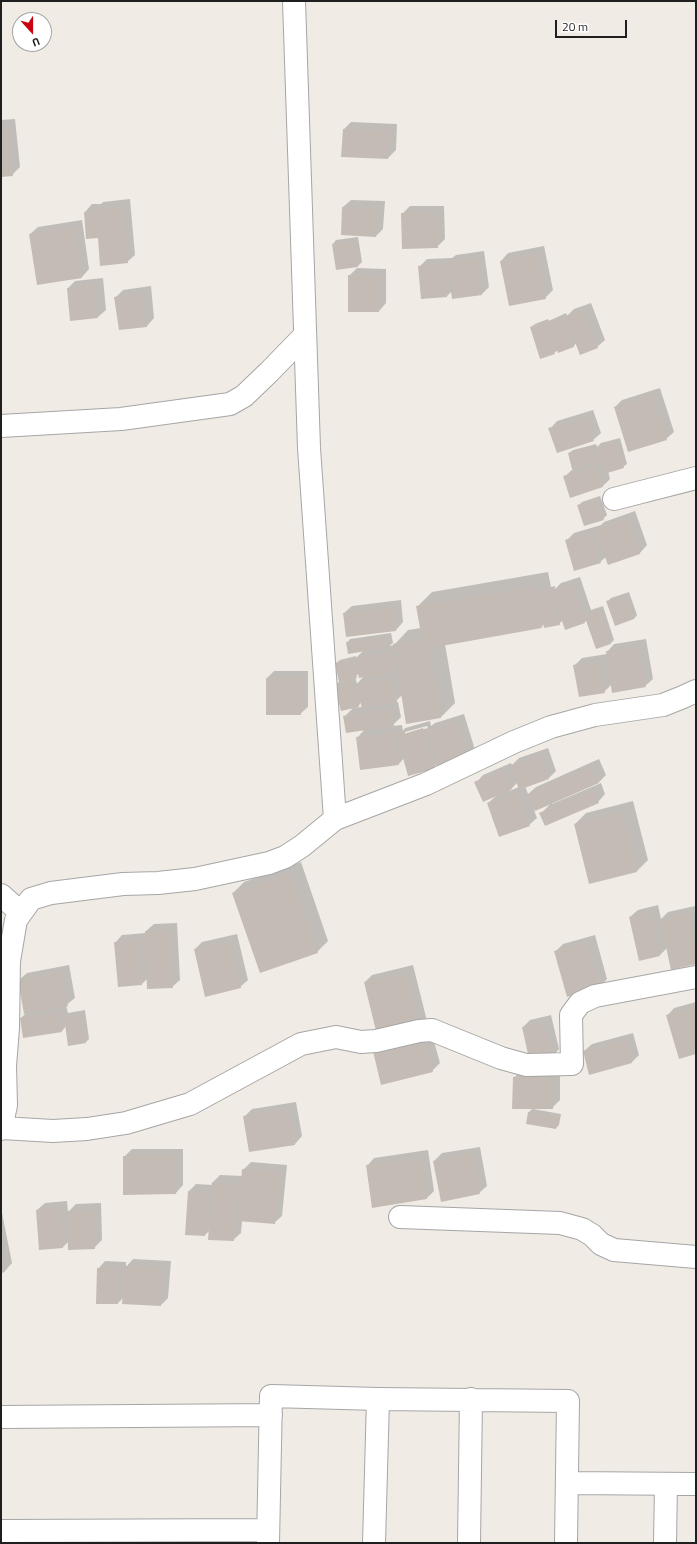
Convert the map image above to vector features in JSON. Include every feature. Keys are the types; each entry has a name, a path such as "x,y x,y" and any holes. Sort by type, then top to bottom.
{"street":[{"path":"294,1 309,448 335,819"},
{"path":"1,426 121,419 230,404 244,396 305,335"},
{"path":"614,499 696,478"},
{"path":"696,691 683,698 664,705 595,715 551,727 514,742 426,784 335,819 302,846 285,857 269,863 195,879 158,883 123,884 51,892 31,899 16,920 9,961 5,1066 6,1104 1,1129 87,1129 126,1123 190,1104 232,1082 268,1060 301,1044 336,1037 361,1042 376,1041 419,1031 432,1030 501,1058 526,1065 572,1064 571,1015 580,1003 595,996 696,977"},
{"path":"1,895 21,913"},
{"path":"400,1217 560,1223 582,1229 592,1235 601,1244 614,1250 696,1257"},
{"path":"1,1531 268,1537 271,1396 568,1401 566,1543"},
{"path":"374,1543 378,1399"},
{"path":"469,1543 471,1399"},
{"path":"1,1417 271,1416"},
{"path":"567,1483 696,1484"},
{"path":"665,1543 666,1484"}],"building":[{"path":"8,126 13,176 1,177 1,127"},
{"path":"343,129 390,131 388,159 341,157"},
{"path":"123,206 128,263 100,266 98,238 86,239 84,212 95,211 95,209"},
{"path":"342,207 378,208 376,237 341,235"},
{"path":"401,213 437,213 438,248 402,249"},
{"path":"74,227 82,278 37,285 29,234"},
{"path":"355,240 358,267 336,270 332,244"},
{"path":"537,253 546,299 509,306 500,261"},
{"path":"477,258 482,295 452,299 447,262"},
{"path":"445,264 447,297 421,299 418,266"},
{"path":"348,275 379,276 379,312 348,312"},
{"path":"95,285 98,318 70,321 67,288"},
{"path":"143,293 147,327 119,330 114,297"},
{"path":"583,309 598,348 580,355 565,316"},
{"path":"562,316 574,347 558,353 546,322"},
{"path":"545,322 555,354 540,359 530,327"},
{"path":"652,394 667,440 628,452 614,407"},
{"path":"586,417 594,441 557,453 548,428"},
{"path":"617,441 624,468 604,474 596,447"},
{"path":"592,446 597,462 572,469 568,453"},
{"path":"596,466 603,487 570,498 563,476"},
{"path":"597,499 604,520 584,526 577,505"},
{"path":"627,518 640,554 608,565 595,530"},
{"path":"592,532 601,563 574,571 565,540"},
{"path":"573,584 585,623 565,630 552,590"},
{"path":"534,586 542,628 430,648 441,718 406,724 393,644 422,639 416,606"},
{"path":"551,589 560,625 544,628 536,592"},
{"path":"626,595 634,619 615,626 606,601"},
{"path":"394,607 396,631 346,637 343,613"},
{"path":"599,609 611,644 596,649 584,615"},
{"path":"388,636 390,647 348,654 346,642"},
{"path":"639,646 646,687 612,693 606,651"},
{"path":"391,651 394,672 359,678 355,658"},
{"path":"353,659 357,678 339,682 335,663"},
{"path":"599,661 605,693 579,697 573,665"},
{"path":"392,676 397,702 362,709 357,683"},
{"path":"266,678 301,678 301,715 266,715"},
{"path":"352,680 359,707 341,711 334,685"},
{"path":"391,708 394,726 346,733 343,716"},
{"path":"457,721 469,761 439,771 426,730"},
{"path":"423,728 434,769 408,776 397,736"},
{"path":"395,732 399,765 360,770 356,737"},
{"path":"541,755 549,779 519,790 511,765"},
{"path":"591,766 599,783 535,811 528,794"},
{"path":"504,769 512,789 483,802 474,782"},
{"path":"593,790 599,803 545,826 539,813"},
{"path":"518,792 530,826 499,837 487,803"},
{"path":"622,812 637,872 589,884 574,824"},
{"path":"290,873 318,953 260,973 232,893"},
{"path":"651,912 660,956 639,961 629,917"},
{"path":"688,913 696,952 696,964 671,970 660,919"},
{"path":"170,930 173,988 147,989 145,931"},
{"path":"138,940 142,985 118,987 114,942"},
{"path":"230,940 241,988 205,997 194,949"},
{"path":"587,942 601,987 567,997 554,951"},
{"path":"62,972 68,1006 24,1014 18,980"},
{"path":"406,972 420,1029 378,1039 364,982"},
{"path":"696,1006 696,1054 679,1059 666,1015"},
{"path":"59,1012 62,1032 23,1038 20,1018"},
{"path":"82,1013 86,1043 68,1046 64,1016"},
{"path":"544,1022 552,1057 530,1063 522,1027"},
{"path":"423,1034 433,1072 381,1085 372,1047"},
{"path":"626,1040 632,1063 589,1075 583,1051"},
{"path":"513,1077 553,1078 553,1109 512,1109"},
{"path":"289,1109 295,1145 249,1152 243,1116"},
{"path":"528,1112 558,1117 556,1129 526,1124"},
{"path":"473,1153 480,1194 441,1202 433,1161"},
{"path":"123,1156 176,1156 176,1194 123,1195"},
{"path":"421,1157 427,1199 372,1208 366,1165"},
{"path":"242,1169 280,1172 275,1224 238,1221"},
{"path":"212,1182 238,1183 234,1241 208,1240"},
{"path":"188,1191 208,1192 205,1236 185,1235"},
{"path":"60,1207 63,1248 39,1250 36,1210"},
{"path":"94,1210 95,1249 68,1250 67,1211"},
{"path":"2,1254 5,1272 1,1273 1,1255"},
{"path":"125,1266 164,1268 161,1306 122,1304"},
{"path":"97,1268 119,1269 118,1304 96,1304"}]}
